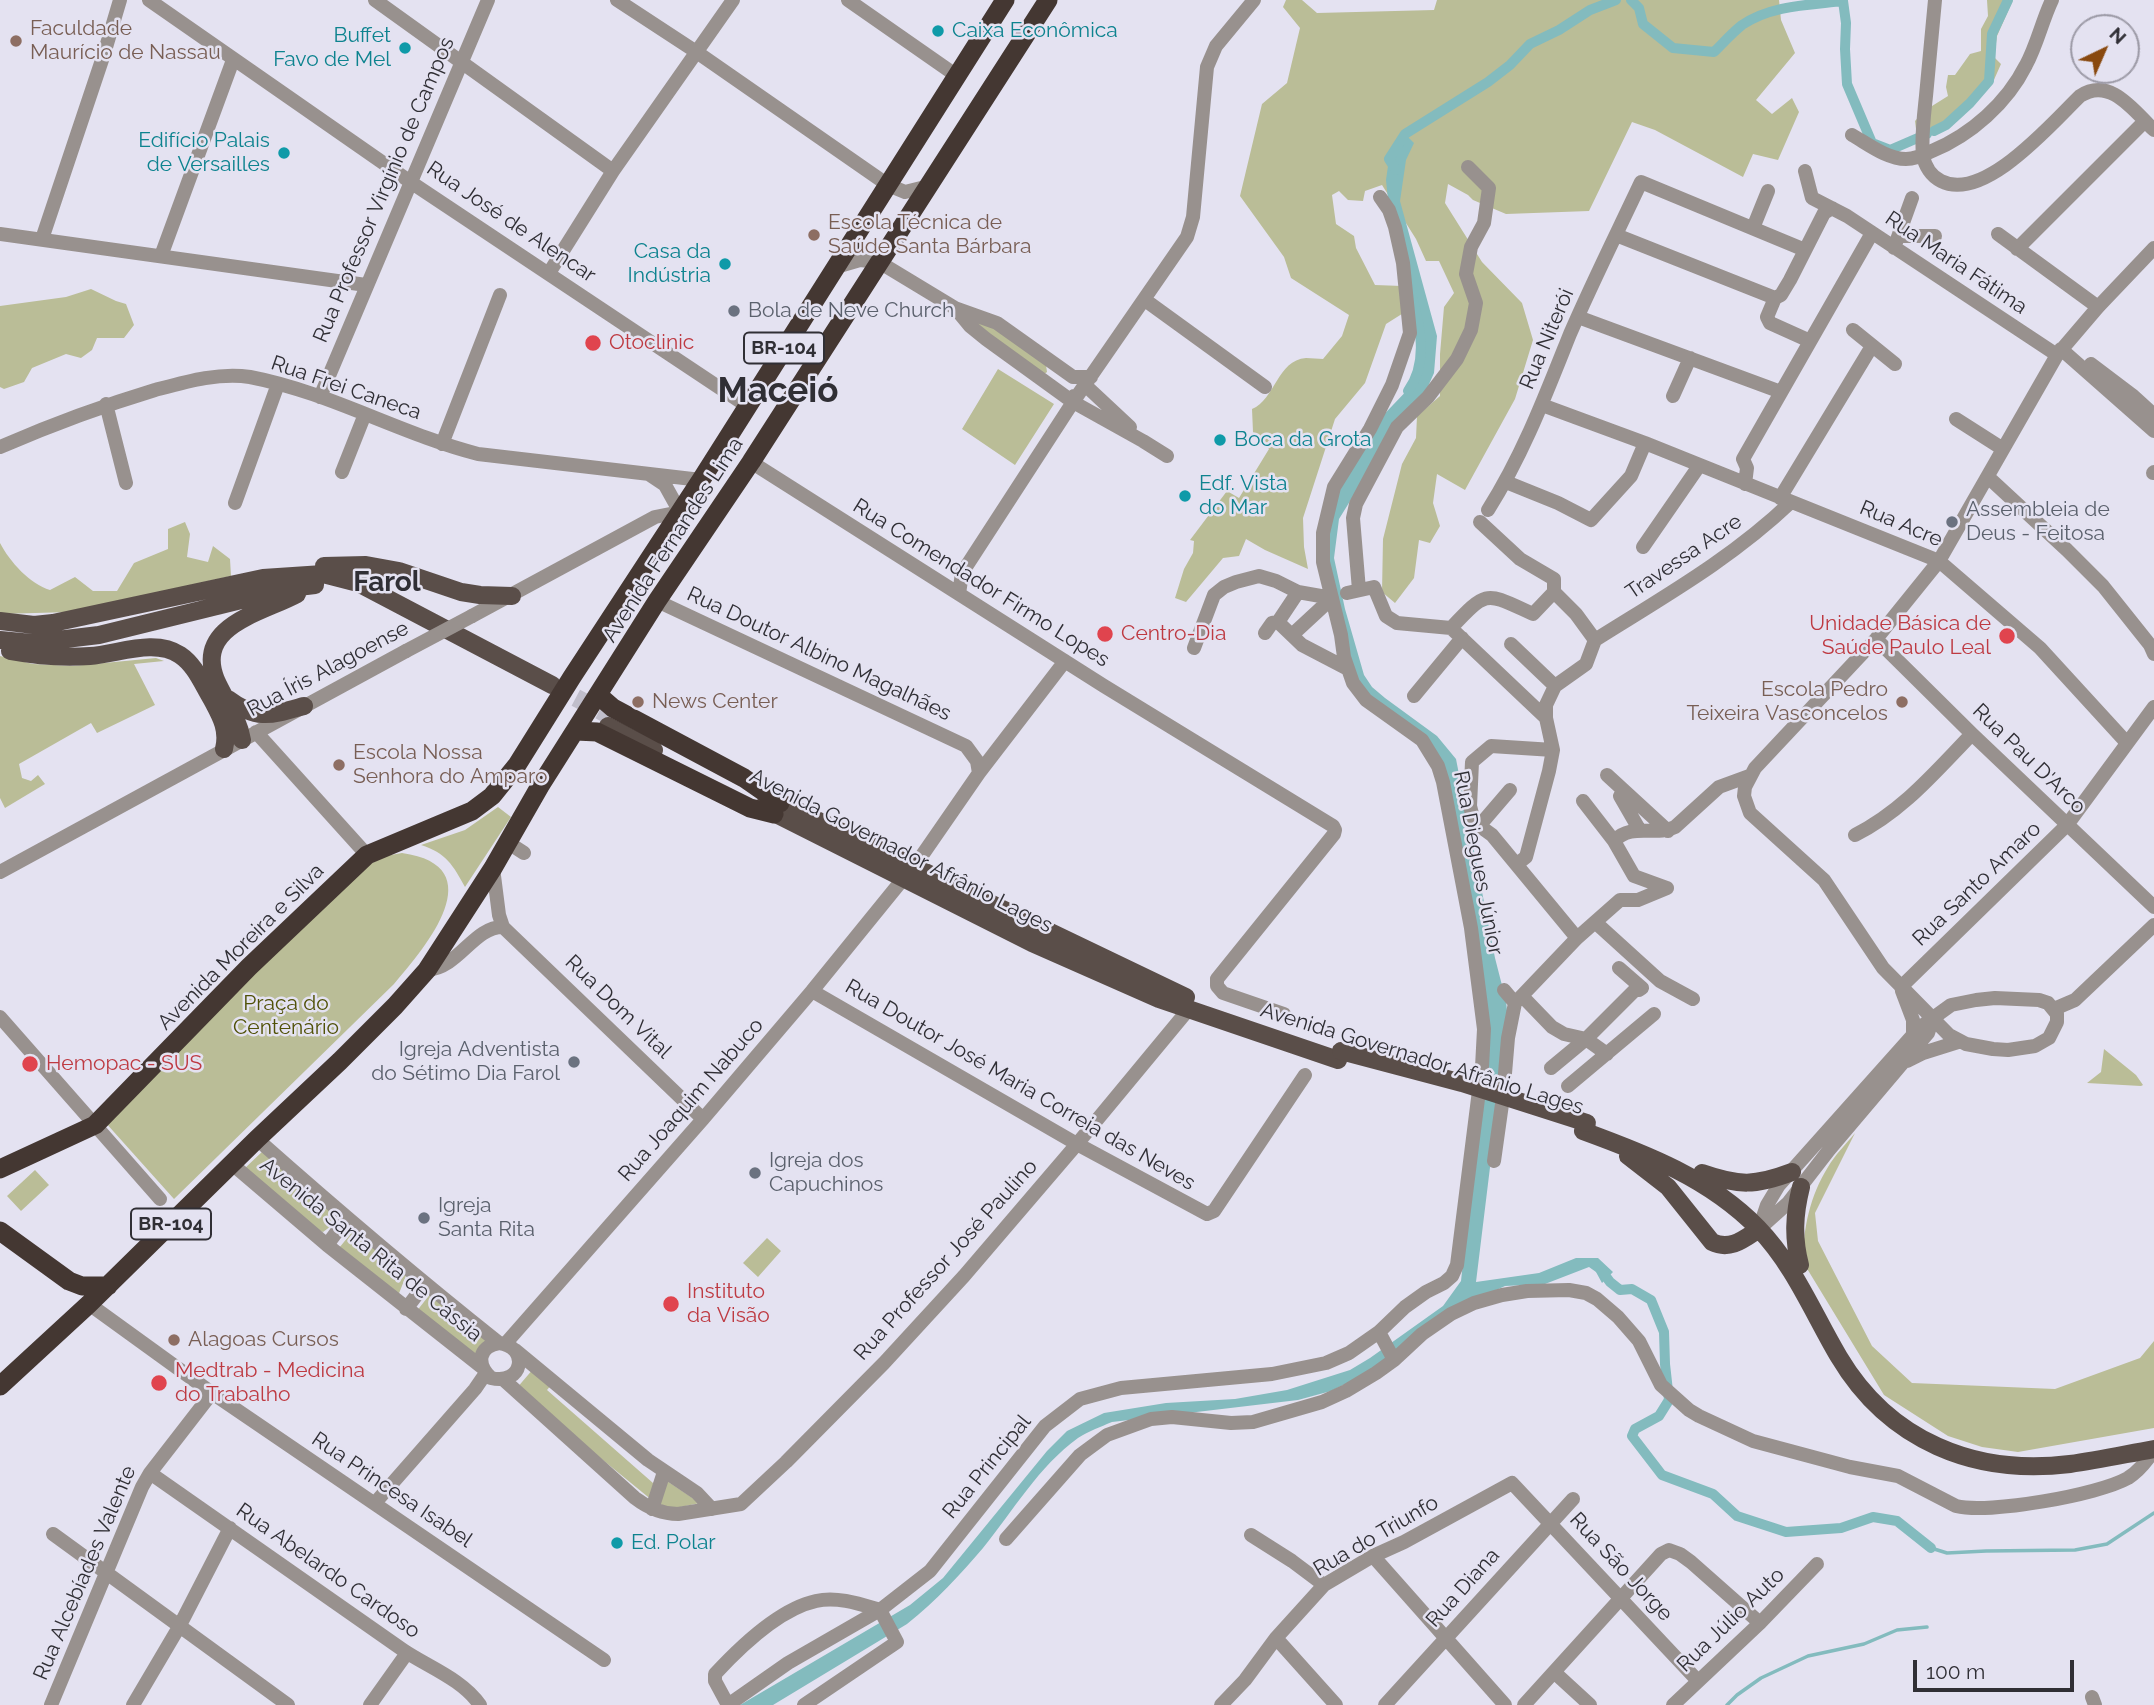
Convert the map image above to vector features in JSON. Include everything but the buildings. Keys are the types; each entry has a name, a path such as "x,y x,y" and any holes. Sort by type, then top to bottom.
{"highway":[{"name":"Avenida Fernandes Lima","path":"517,765 1005,0"},
{"name":"Avenida Fernandes Lima","path":"507,842 657,601 751,462 1048,0"},
{"path":"598,695 613,708 744,778 777,808"},
{"path":"576,731 597,732 743,805 759,811 777,808"},
{"name":"Avenida Moreira e Silva","path":"7,1166 94,1125 249,967 367,855 472,811 492,796 517,765"},
{"name":"BR-104","path":"0,1386 108,1286 395,1006 427,970 507,842"},
{"path":"0,1184 7,1166"},
{"path":"0,1231 69,1281 82,1286 108,1286"},
{"path":"0,1246 61,1287 71,1300 73,1318"}],"main road":[{"path":"0,621 34,625 53,623 314,566 366,565 399,571 470,594 512,596"},
{"path":"0,640 32,643 99,635 290,588 313,585 338,589 372,603 550,690 358,583 323,574 263,578"},
{"path":"249,736 216,680 211,662 216,640 231,625 313,585"},
{"path":"470,594 478,604 472,616"},
{"path":"0,649 42,657 91,656 150,648 167,649 189,662 200,678 225,728 224,748"},
{"path":"226,697 242,710 255,714 275,714 304,705"},
{"name":"Avenida Governador Afrânio Lages","path":"610,721 909,873 1032,943 1159,999 1339,1056 1462,1083 1588,1130 1661,1153 1702,1173 1735,1197 1800,1265 1857,1367 1872,1386 1908,1420 1955,1446 1985,1455 2042,1457 2154,1438"},
{"name":"Avenida Governador Afrânio Lages","path":"909,873 907,875 939,879 1163,988 1339,1056"},
{"path":"1588,1130 1632,1158 1668,1187 1712,1242 1718,1245 1733,1245 1762,1224"},
{"name":"Avenida Governador Afrânio Lages","path":"1588,1130 1695,1179 1762,1224 1854,1381 1891,1418 1927,1441 1959,1456 2013,1466 2069,1464 2154,1450"},
{"path":"1702,1173 1744,1184 1796,1180 1794,1237 1800,1265"}],"street":[{"path":"41,239 120,0"},
{"name":"Rua José de Alencar","path":"149,0 412,183 747,406"},
{"path":"374,0 612,171"},
{"name":"Rua Professor Virgínio de Campos","path":"320,397 488,0"},
{"path":"617,0 888,185 905,191 929,186"},
{"path":"549,272 612,171 733,0"},
{"path":"848,0 957,76"},
{"path":"959,594 962,573 1073,402 1075,384 1083,379 1144,300 1187,237 1193,218 1207,67 1216,46 1254,0"},
{"path":"1935,0 1923,148 1930,172 1938,180 1949,184 1981,180 2013,160 2080,96 2094,89 2104,89 2120,97 2149,125 2017,249"},
{"path":"1852,135 1897,157 1907,159 1923,148 1956,140 1990,113 2008,93 2028,63 2052,0"},
{"path":"161,256 233,60"},
{"path":"1468,167 1489,188 1484,223 1471,247 1466,274 1476,303 1471,330 1457,359 1428,397 1397,427 1356,504 1353,517 1353,591 1374,587 1386,616 1397,623 1457,633 1546,718"},
{"name":"Rua Maria Fátima","path":"1805,171 1812,198 1872,233 1896,242 2062,348"},
{"name":"Rua Niterói","path":"1554,592 1554,579 1520,559 1484,516 1506,482 1542,405 1578,317 1641,183 1753,228"},
{"path":"1768,191 1753,228 1805,250"},
{"name":"Rua Diegues Júnior","path":"1380,197 1389,210 1395,227 1403,263 1410,333 1392,384 1370,429 1334,487 1323,533 1323,562 1353,683 1366,700 1422,740 1438,766 1464,890 1483,1006 1484,1030 1482,1067 1457,1265"},
{"path":"1912,198 1896,242 1935,236"},
{"path":"1616,235 1774,298 1781,295 1824,213 1832,208"},
{"path":"1745,484 1747,468 1743,459 1872,233"},
{"path":"0,234 366,285"},
{"path":"1998,234 2098,307"},
{"path":"1762,1224 1773,1195 1796,1180 1829,1150 1939,1020 1951,1004 1996,999 2039,1000 2048,1003 2057,1014 2054,1030 2049,1038 2035,1046 2001,1049 1958,1041 1939,1020 1900,987 1875,957 1824,880 1750,813 1744,796 1747,782 1876,639 1939,561 2062,348 2154,248"},
{"path":"836,267 860,260 879,262 955,308 997,323 1083,379 1143,440"},
{"path":"442,444 500,295"},
{"path":"1774,298 1768,320 1810,341"},
{"path":"1144,300 1265,387"},
{"path":"955,308 986,340 1073,402 1167,456"},
{"path":"1578,317 1781,392"},
{"path":"1853,330 1895,364"},
{"name":"Travessa Acre","path":"1595,639 1720,562 1767,525 1785,500 1872,346"},
{"path":"2062,348 2074,349 2154,415"},
{"path":"2062,348 2154,431"},
{"path":"1673,396 1690,358"},
{"name":"Rua Frei Caneca","path":"0,447 106,404 188,381 220,376 247,377 320,397 442,444 478,454 701,480"},
{"path":"235,503 278,384"},
{"path":"106,404 126,483"},
{"name":"Rua Acre","path":"1542,405 1645,443 1939,561 2040,648 2127,743"},
{"path":"342,472 365,414"},
{"path":"1956,419 2003,449"},
{"path":"1506,482 1558,503 1589,521 1631,476 1645,443"},
{"name":"Rua Comendador Firmo Lopes","path":"751,462 1065,661 1333,826 1334,834 1217,979 1217,986 1223,993 1284,1014"},
{"path":"1643,547 1699,466"},
{"path":"645,473 665,485 680,512"},
{"path":"1987,477 2103,586 2150,645 2154,654"},
{"name":"Rua Íris Alagoense","path":"0,872 224,748 655,517 680,512"},
{"path":"943,584 962,573"},
{"path":"1194,648 1214,595 1224,587 1259,576 1298,592 1332,598"},
{"path":"1265,633 1272,623 1278,622 1298,592"},
{"path":"1414,696 1477,600 1496,597 1533,614 1554,592 1576,614 1595,639 1586,664 1555,686 1546,705 1553,750 1526,857 1517,864"},
{"path":"1292,635 1332,598"},
{"name":"Rua Doutor Albino Magalhães","path":"657,601 963,745 973,753 979,773"},
{"path":"1278,622 1302,645 1348,669"},
{"name":"Rua Pau D'Arco","path":"1876,639 2154,907"},
{"path":"1511,644 1555,686"},
{"name":"Rua Joaquim Nabuco","path":"507,1345 703,1119 909,873 979,773 1065,661"},
{"name":"Rua Santo Amaro","path":"1900,987 2067,825 2154,707"},
{"path":"1856,835 1876,824 1909,799 1972,734"},
{"path":"249,736 367,855"},
{"name":"Rua Doutor Albino Magalhães","path":"963,745 994,746 1002,743"},
{"path":"1553,750 1491,746 1472,762 1470,806 1477,824 1492,835 1577,938"},
{"path":"1607,775 1668,831"},
{"path":"1614,841 1619,836 1639,830 1668,831 1719,787 1747,782"},
{"path":"1477,824 1510,790"},
{"path":"1620,796 1639,830"},
{"path":"1494,1161 1508,1038 1519,1000 1577,938 1620,900 1637,900 1667,888 1634,876 1614,841 1583,801"},
{"path":"507,842 524,853"},
{"path":"1623,858 1652,873"},
{"path":"427,970 440,968 490,929 503,927 493,868"},
{"path":"1595,922 1660,981 1693,999"},
{"path":"2054,1009 2075,1000 2154,925"},
{"name":"Rua Dom Vital","path":"503,927 703,1119"},
{"path":"1551,1068 1586,1040 1635,990 1642,988 1624,972 1641,963"},
{"path":"1900,987 1913,1020 1913,1035"},
{"path":"1504,990 1552,1027 1564,1034 1586,1040 1606,1054"},
{"name":"Rua Doutor José Maria Correia das Neves","path":"812,991 1077,1144 1207,1214 1214,1211 1305,1075"},
{"name":"Rua Professor José Paulino","path":"712,1509 741,1504 884,1363 1041,1195 1077,1144 1188,1010"},
{"path":"1568,1086 1654,1014"},
{"path":"0,1018 160,1199"},
{"path":"1796,1180 1913,1035 1922,1026 1939,1020"},
{"path":"1899,1066 1923,1053 1958,1041"},
{"name":"Avenida Santa Rita de Cássia","path":"257,1139 425,1284 507,1345 664,1472 697,1493 712,1509"},
{"name":"Avenida Santa Rita de Cássia","path":"232,1164 327,1245 491,1375 635,1498 652,1509"},
{"path":"327,1245 346,1218"},
{"name":"Rua Principal","path":"728,1705 788,1663 882,1612 930,1571 1045,1426 1080,1399 1121,1388 1272,1374 1326,1363 1381,1337 1405,1307 1444,1283 1452,1276 1457,1265"},
{"path":"406,1309 425,1284"},
{"path":"1006,1539 1080,1455 1107,1435 1151,1419 1172,1416 1231,1423 1253,1422 1321,1402 1346,1391 1394,1359 1422,1334 1451,1314 1474,1303 1527,1291 1569,1290 1586,1293 1597,1299 1623,1322 1645,1351 1661,1385 1689,1410 1753,1441 1850,1467 1898,1476 1956,1506 1986,1508 2057,1499 2108,1486 2142,1467 2154,1450"},
{"name":"Rua Princesa Isabel","path":"89,1304 212,1393 604,1660"},
{"path":"1381,1337 1394,1359"},
{"path":"375,1503 475,1389 491,1375 513,1375 519,1360 507,1345 493,1344 484,1351 482,1357 491,1375"},
{"name":"Rua Alcebíades Valente","path":"51,1705 142,1487 212,1393"},
{"path":"664,1472 652,1509 678,1514 712,1509"},
{"name":"Rua Abelardo Cardoso","path":"150,1473 407,1653 456,1683 480,1705"},
{"name":"Rua São Jorge","path":"1512,1483 1698,1681"},
{"name":"Rua do Triunfo","path":"1221,1705 1245,1680 1276,1638 1324,1586 1373,1556 1445,1521 1512,1483"},
{"name":"Rua Diana","path":"1385,1705 1573,1499"},
{"path":"133,1705 179,1627 230,1528"},
{"path":"53,1534 288,1705"},
{"path":"1251,1535 1292,1561 1324,1586"},
{"path":"1524,1705 1665,1551 1680,1554 1760,1623"},
{"path":"1373,1556 1505,1705"},
{"name":"Rua Júlio Auto","path":"1673,1705 1760,1623 1817,1564"},
{"path":"728,1705 715,1681 715,1674 741,1646 770,1625 800,1607 817,1601 852,1602 882,1612 895,1639 804,1705"},
{"path":"1276,1638 1336,1705"},
{"path":"370,1705 407,1653"},
{"path":"1553,1672 1590,1705"}],"green space":[{"path":"1286,0 1302,0 1317,13 1434,10 1437,0 1779,0 1781,20 1795,53 1756,100 1772,114 1792,98 1799,112 1778,160 1753,154 1743,177 1655,130 1632,122 1589,211 1506,214 1473,200 1448,184 1445,203 1482,262 1522,303 1533,340 1515,399 1465,490 1437,474 1433,503 1440,526 1430,543 1419,540 1414,578 1395,603 1382,592 1383,539 1402,464 1416,438 1417,416 1440,396 1444,307 1454,293 1439,261 1426,261 1416,239 1382,185 1365,191 1363,201 1348,200 1339,191 1332,195 1336,224 1354,236 1356,248 1375,285 1402,286 1405,312 1386,324 1365,383 1335,419 1303,518 1308,569 1246,539 1239,556 1223,558 1186,602 1175,598 1184,569 1193,553 1194,541 1190,540 1227,491 1239,498 1269,449 1253,432 1252,409 1266,398 1282,373 1296,360 1323,359 1342,336 1349,315 1291,278 1284,257 1240,196 1262,104 1287,83 1300,28 1283,7"},
{"path":"1987,0 2013,0 1997,36 1994,57 2001,64 1993,82 1938,132 1917,137 1915,121 1924,111 1948,96 1948,75 1955,75 1970,54 1981,51 1981,29 1988,16"},
{"path":"91,289 126,304 134,325 124,338 97,338 92,350 81,358 66,354 32,368 24,382 4,389 0,387 0,306 66,297"},
{"path":"973,318 989,323 1046,365 1047,372 1043,375 989,339"},
{"path":"998,369 1054,404 1015,465 962,429"},
{"path":"185,522 190,534 187,557 208,562 213,546 230,559 231,576 70,612 0,614 0,543 21,571 35,583 50,590 75,577 93,591 117,591 134,563 168,549 168,529"},
{"path":"0,656 33,664 73,666 156,658 164,661 134,664 155,705 97,733 91,723 19,764 22,778 31,781 38,775 45,784 5,808 0,798"},
{"path":"498,807 511,817 465,887 448,861 437,852 421,845 465,830"},
{"name":"Praça do Centenário","path":"402,853 429,861 444,874 448,890 444,910 422,950 394,984 174,1199 105,1122 370,864 385,856"},
{"path":"2104,1049 2136,1075 2143,1085 2087,1083 2101,1072"},
{"path":"1855,1133 1815,1213 1818,1241 1872,1346 1912,1383 2055,1389 2140,1358 2154,1341 2154,1428 2018,1452 1982,1447 1948,1436 1884,1395 1803,1262 1806,1225 1816,1189 1831,1163"},
{"path":"264,1150 334,1211 331,1226 323,1232 316,1229 244,1169"},
{"path":"35,1170 49,1185 21,1211 7,1196"},
{"path":"353,1231 407,1273 398,1296 339,1248"},
{"path":"767,1238 781,1251 758,1277 743,1263"},
{"path":"431,1293 488,1338 476,1361 416,1312"},
{"path":"534,1368 553,1383 547,1390 653,1483 661,1477 700,1503 671,1509 653,1501 516,1389"}],"shaded area":[{"path":"1405,134 1414,143 1406,160 1400,201 1437,336 1434,373 1426,391 1339,519 1334,558 1364,675 1372,687 1385,698 1437,736 1456,759 1506,1001 1508,1020 1476,1282 1539,1273 1576,1258 1598,1258 1613,1272 1602,1283 1596,1272 1589,1267 1545,1284 1505,1286 1457,1308 1366,1374 1331,1391 1298,1400 1112,1422 1090,1431 1051,1462 983,1548 938,1597 907,1624 773,1705 740,1705 910,1605 943,1578 1047,1451 1067,1431 1104,1413 1166,1403 1235,1399 1287,1390 1350,1370 1443,1306 1461,1281 1486,1048 1443,770 1354,683 1324,561 1329,506 1370,429 1415,382 1422,356 1418,319 1389,210 1386,180 1389,159"}],"waterway":[{"path":"1396,170 1389,159 1405,134 1488,82 1510,65 1530,44 1559,30 1590,10 1616,0"},
{"path":"1631,0 1639,8 1643,24 1673,48 1714,52 1742,25 1765,13 1843,1 1847,84 1872,143 1890,150 1927,134"},
{"path":"1934,131 1946,125 1989,81 1992,34 2008,0"},
{"path":"1408,391 1415,380 1421,356 1420,330 1411,293"},
{"path":"1599,1267 1620,1290 1632,1289 1651,1300 1664,1332 1669,1400 1659,1416 1635,1429 1632,1436 1662,1475 1713,1494 1737,1516 1786,1532 1841,1528 1873,1517 1897,1521 1931,1548"},
{"path":"1931,1548 1947,1553 2075,1550 2107,1544 2154,1513"},
{"path":"1727,1705 1761,1678 1808,1656 1864,1644 1897,1630 1927,1627"}],"tunnel":[{"path":"552,685 612,717"}],"place":[{"name":"Caixa Econômica","path":"938,31"},
{"name":"Faculdade Maurício de Nassau","path":"16,41"},
{"name":"Buffet Favo de Mel","path":"405,48"},
{"name":"Edifício Palais de Versailles","path":"284,153"},
{"name":"Escola Técnica de Saúde Santa Bárbara","path":"814,235"},
{"name":"Casa da Indústria","path":"725,264"},
{"name":"Bola de Neve Church","path":"734,311"},
{"name":"Otoclinic","path":"593,343"},
{"name":"Boca da Grota","path":"1220,440"},
{"name":"Edf. Vista do Mar","path":"1185,496"},
{"name":"Assembleia de Deus - Feitosa","path":"1952,522"},
{"name":"Centro-Dia","path":"1105,634"},
{"name":"Unidade Básica de Saúde Paulo Leal","path":"2007,636"},
{"name":"News Center","path":"638,702"},
{"name":"Escola Pedro Teixeira Vasconcelos","path":"1902,702"},
{"name":"Escola Nossa Senhora do Amparo","path":"339,765"},
{"name":"Igreja Adventista do Sétimo Dia Farol","path":"574,1062"},
{"name":"Hemopac - SUS","path":"30,1064"},
{"name":"Igreja dos Capuchinos","path":"755,1173"},
{"name":"Igreja Santa Rita","path":"424,1218"},
{"name":"Instituto da Visão","path":"671,1304"},
{"name":"Alagoas Cursos","path":"174,1340"},
{"name":"Medtrab - Medicina do Trabalho","path":"159,1383"},
{"name":"Ed. Polar","path":"617,1543"}],"district":[{"name":"Maceió","path":"778,391"},
{"name":"Farol","path":"387,583"}]}
